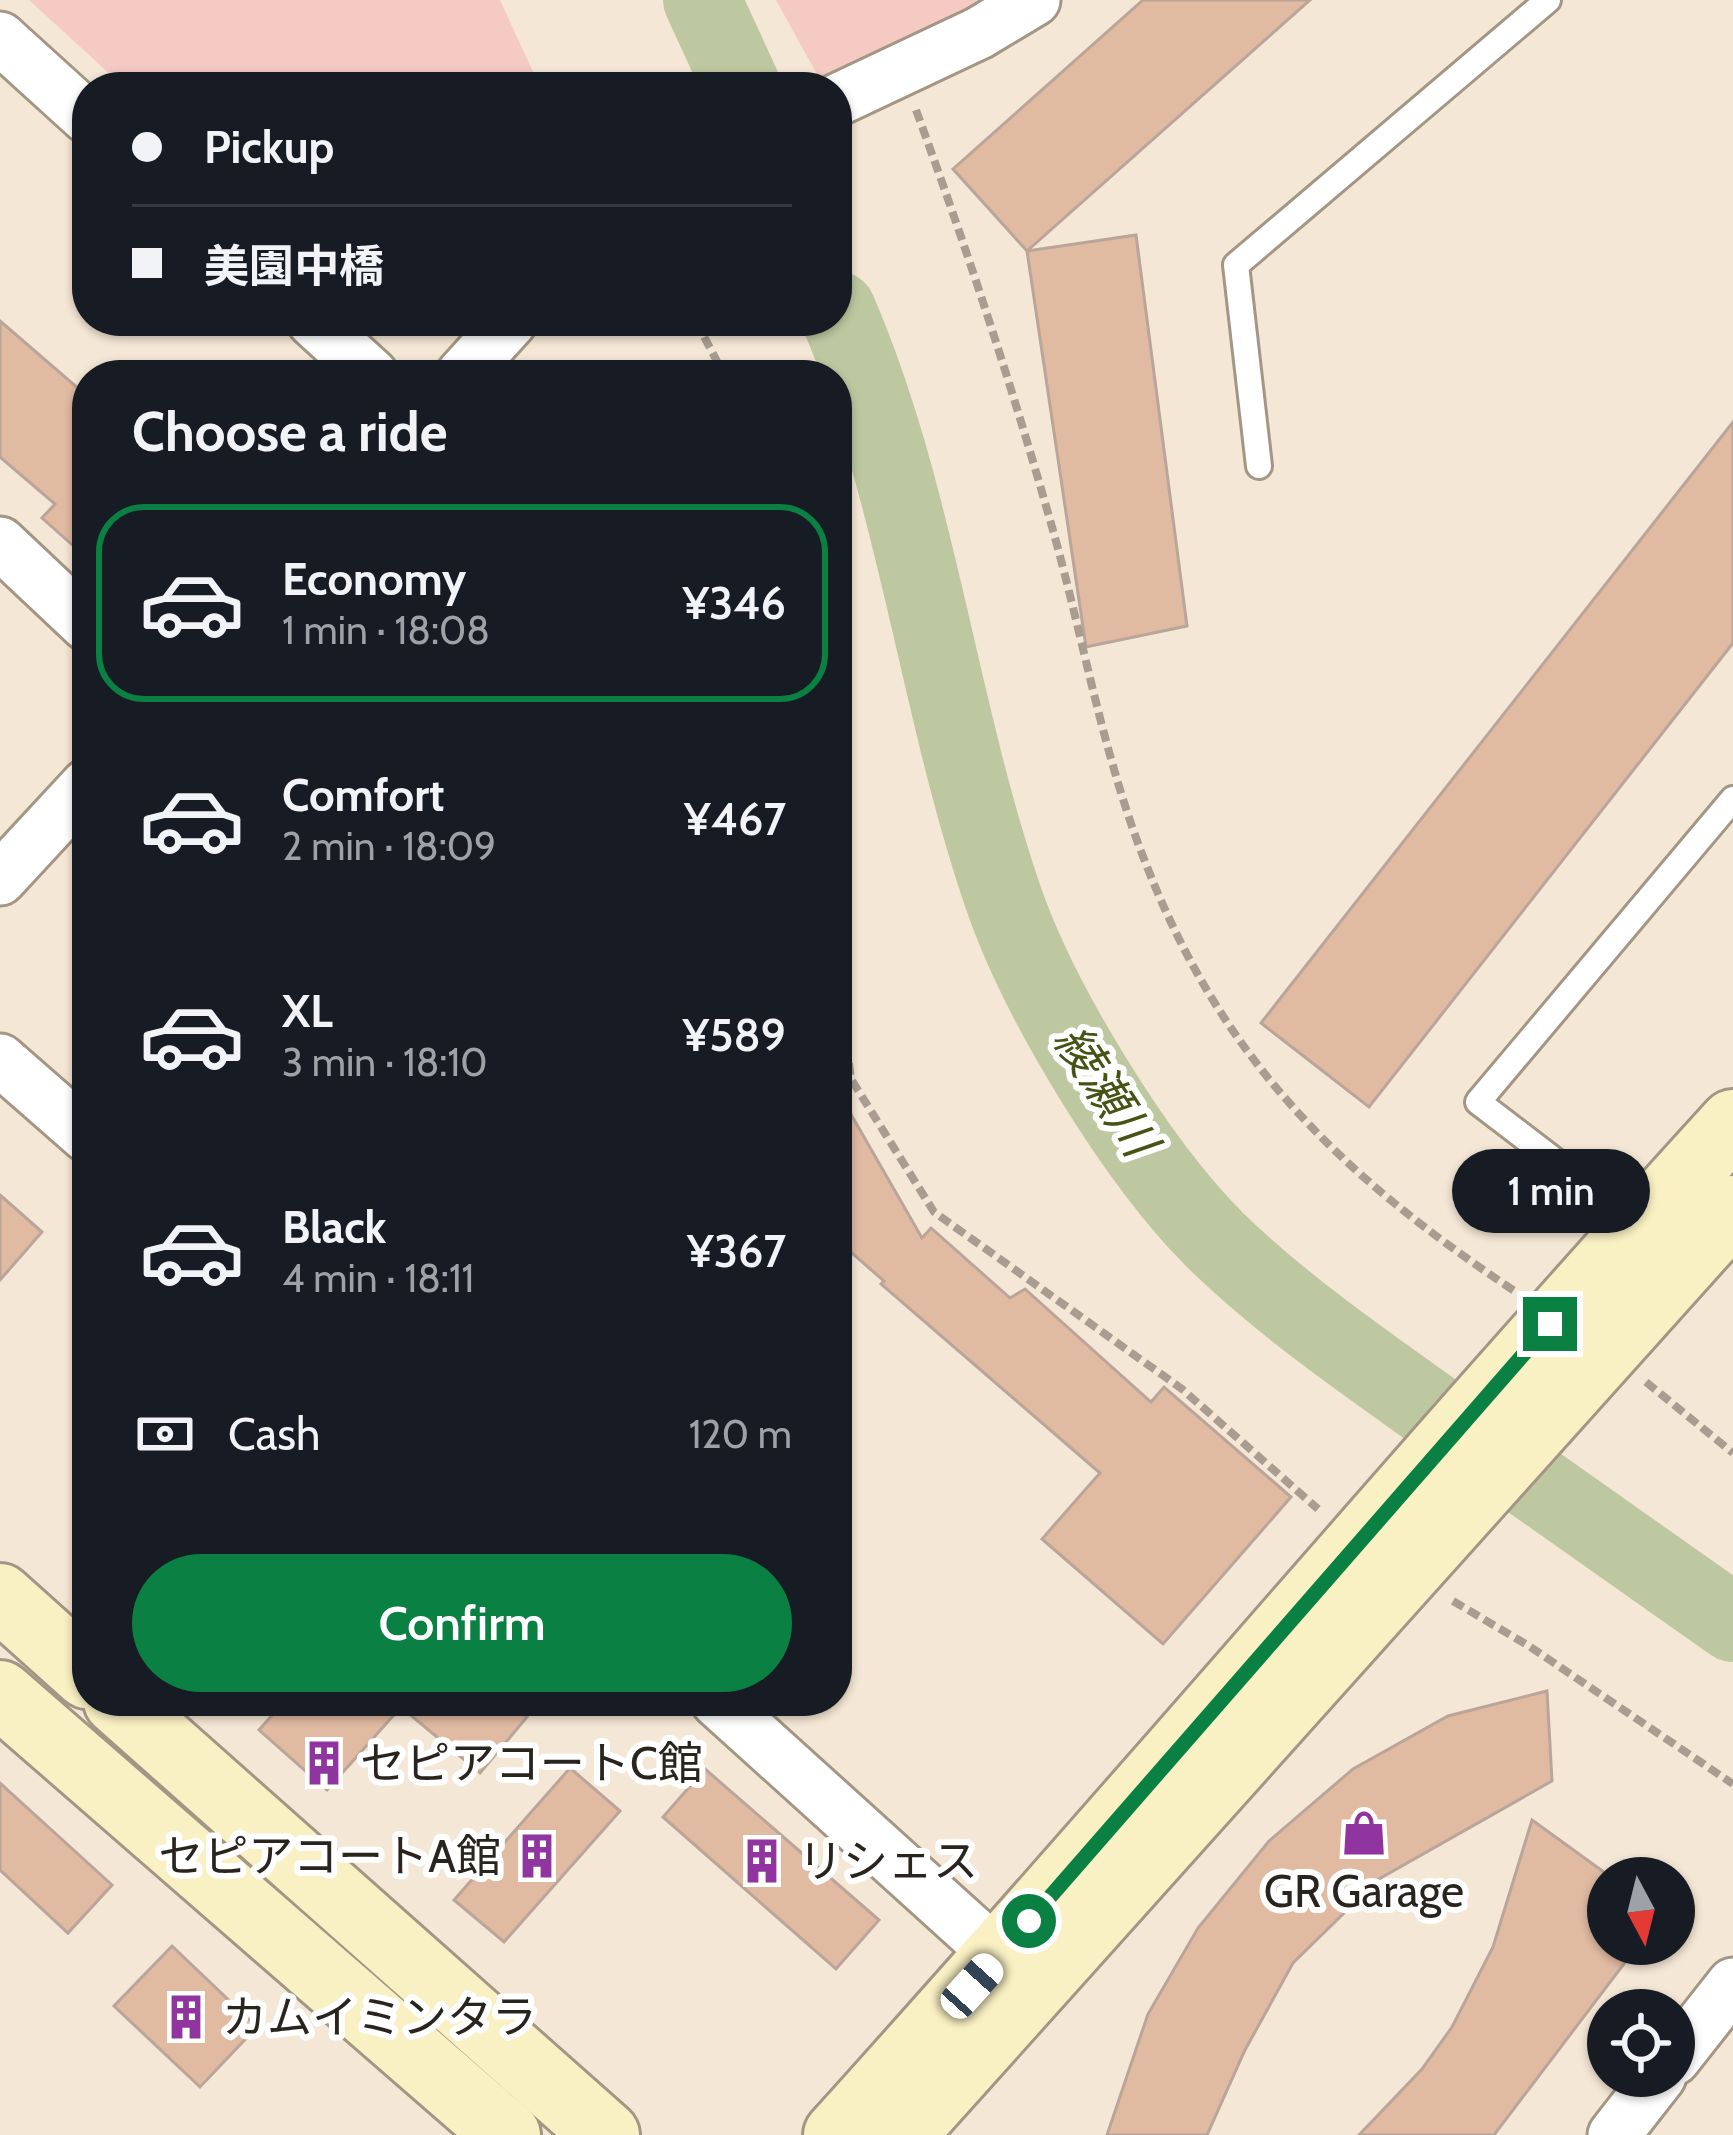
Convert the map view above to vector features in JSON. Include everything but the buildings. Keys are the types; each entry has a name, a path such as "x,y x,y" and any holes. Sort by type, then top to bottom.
{"street":[{"path":"874,83 979,33 1034,0"},
{"path":"0,38 72,103"},
{"path":"329,336 356,360"},
{"path":"476,360 497,336"},
{"path":"0,543 72,611"},
{"path":"0,879 72,800"},
{"path":"0,1060 72,1123"},
{"path":"1577,1341 1640,1226 1733,1124"},
{"path":"902,2135 1393,1547 1577,1341 1733,1209"},
{"path":"837,2135 999,1956 1393,1547"},
{"path":"0,1598 72,1662"},
{"path":"0,1694 507,2135"},
{"path":"134,1716 606,2135"},
{"path":"734,1716 999,1956"},
{"path":"1695,2032 1733,1984"},
{"path":"1614,2135 1644,2097"}],"lane":[{"path":"1259,466 1236,265 1549,0"},
{"path":"1640,1226 1478,1102 1733,799"}],"path":[{"path":"874,83 1022,428 1113,765 1171,924 1204,987 1304,1124 1402,1212 1733,1453"},
{"path":"852,1081 934,1212 1529,1646 1733,1784"}],"shaded area":[{"path":"29,0 500,0 533,72 108,72"},
{"path":"776,0 1004,0 852,73 816,72"}],"waterway":[{"name":"綾瀬川","path":"702,0 735,72"},
{"name":"綾瀬川","path":"847,336 887,452 960,748 1002,894 1064,1030 1122,1124 1185,1207 1271,1290 1390,1381 1733,1623"}],"place":[{"name":"セピアコートC館","path":"324,1763"},
{"name":"GR Garage","path":"1364,1833"},
{"name":"セピアコートA館","path":"537,1856"},
{"name":"リシェス","path":"762,1861"},
{"name":"カムイミンタラ","path":"186,2017"}],"route":[{"path":"1029,1921 1550,1324"}]}
